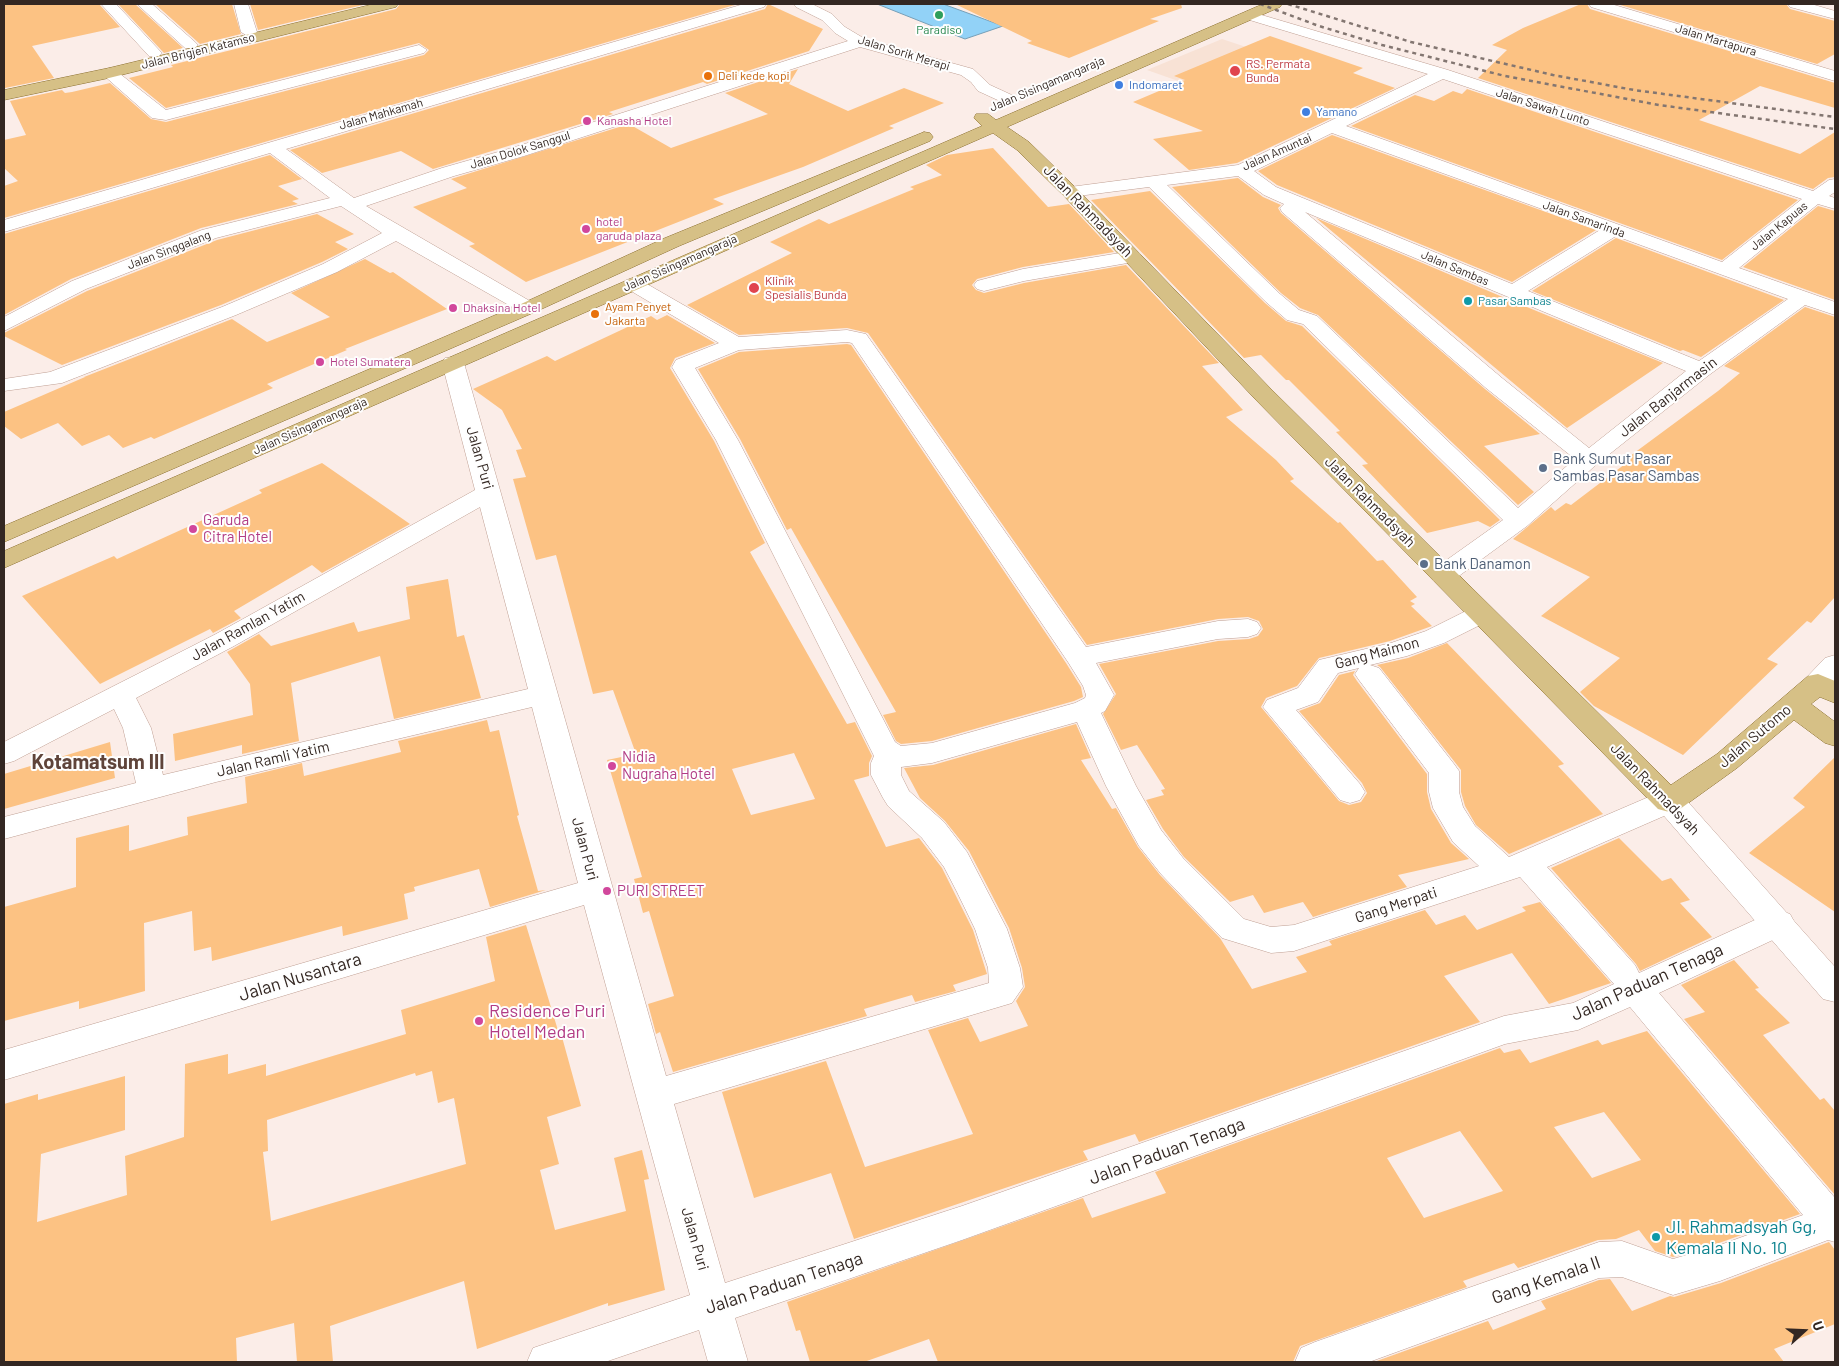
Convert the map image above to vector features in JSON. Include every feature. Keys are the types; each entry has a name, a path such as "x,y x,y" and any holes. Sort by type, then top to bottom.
{"main road":[{"name":"Jalan Brigjen Katamso","path":"4,95 154,53 249,32 356,4"},
{"name":"Jalan Brigjen Katamso","path":"4,85 109,73 391,4"},
{"name":"Jalan Sisingamangaraja","path":"4,534 528,308 672,242 986,120 1038,106 1275,4"},
{"path":"1086,68 1107,76"},
{"name":"Jalan Sisingamangaraja","path":"4,560 633,284 986,120 1008,99 1025,92"},
{"path":"1023,146 1038,106"},
{"name":"Jalan Rahmadsyah","path":"986,120 1023,146 1070,192 1263,394 1669,801"},
{"name":"Jalan Sutomo","path":"1669,801 1727,761 1793,705 1830,680"},
{"path":"1793,705 1835,736"}],"street":[{"path":"108,4 154,53"},
{"path":"144,4 190,45"},
{"path":"241,4 249,32"},
{"name":"Jalan Mahkamah","path":"4,226 759,4"},
{"name":"Jalan Sorik Merapi","path":"801,4 826,17 840,30 860,42 967,72 977,79 984,88 1008,99"},
{"name":"Jalan Martapura","path":"1596,4 1835,76"},
{"path":"1795,4 1835,15"},
{"name":"Jalan Sawah Lunto","path":"1248,15 1442,73 1835,204"},
{"name":"Jalan Dolok Sanggul","path":"348,202 518,152 860,42"},
{"path":"109,73 158,114 166,115 419,50"},
{"name":"Jalan Amuntai","path":"1070,192 1242,170 1442,73"},
{"name":"Jalan Samarinda","path":"1332,127 1835,309"},
{"path":"271,146 348,202 396,233 528,308"},
{"name":"Jalan Sambas","path":"1242,170 1270,191 1700,370"},
{"path":"1154,182 1273,298 1294,316 1310,320 1518,521"},
{"name":"Jalan Kapuas","path":"1725,269 1814,198 1835,184"},
{"path":"1270,191 1494,383 1589,459"},
{"name":"Jalan Singgalang","path":"4,325 79,285 209,234 348,202"},
{"path":"1513,292 1613,230"},
{"path":"4,384 54,378 229,311 330,268 396,233"},
{"path":"984,285 1023,275 1132,257"},
{"path":"633,284 735,344"},
{"name":"Jalan Banjarmasin","path":"1443,575 1518,521 1589,459 1700,370 1803,297"},
{"path":"847,336 858,338 1079,657 1097,686 1100,695 1095,704 1085,710 932,753 905,757 890,754 884,749 727,440 683,367 684,365 735,344 847,336"},
{"name":"Jalan Puri","path":"453,363 596,890 714,1306 728,1362"},
{"name":"Jalan Ramlan Yatim","path":"4,754 225,640 489,492"},
{"name":"Gang Maimon","path":"1350,792 1277,708 1308,695 1329,666 1404,648 1436,636 1482,614"},
{"path":"1079,657 1218,630 1248,628"},
{"path":"1369,674 1444,771 1444,792 1448,808 1464,834 1514,866 1629,982 1834,1222"},
{"path":"120,694 137,728 152,789"},
{"name":"Jalan Ramli Yatim","path":"4,828 152,789 544,695"},
{"name":"Gang Merpati","path":"1085,710 1121,786 1150,838 1172,866 1233,929 1271,940 1294,938 1514,866 1669,801"},
{"path":"654,1095 946,1009 1000,992 1006,987 1004,968 991,929 956,860 933,830 898,798 886,775 886,763 890,754"},
{"name":"Jalan Rahmadsyah","path":"1669,801 1779,923 1835,989"},
{"name":"Jalan Nusantara","path":"4,1065 596,890"},
{"name":"Jalan Paduan Tenaga","path":"547,1362 962,1223 1504,1030 1578,1016 1629,982 1779,923"},
{"name":"Gang Kemala II","path":"1316,1362 1599,1260 1622,1259 1673,1277 1720,1263 1834,1222"}],"shaded area":[{"name":"RS. Permata Bunda","path":"1222,39 1324,73 1249,106 1147,70"}],"water":[{"name":"Paradiso","path":"877,4 943,4 1003,26 965,39"}],"building":[{"path":"4,4 99,4 120,27 32,46 54,78 5,88"},
{"path":"118,4 135,4 183,48 164,53"},
{"path":"155,4 232,4 241,34 200,44"},
{"path":"250,4 367,4 258,30"},
{"path":"400,4 738,4 4,218 4,186 18,181 4,168 4,140 26,135 10,101 62,90 65,93 72,92 110,83 151,119 166,122 424,55 429,50 419,43 166,108 129,78 173,67 171,65 396,9"},
{"path":"768,4 823,29 809,51 707,84 703,82 609,112 613,114 433,169 401,151 322,173 290,150 765,9"},
{"path":"955,4 1181,4 1182,8 1150,19 1159,21 1069,58 1027,43 1032,41"},
{"path":"1581,4 1587,4 1590,9 1835,83 1835,108 1760,86 1699,120 1800,154 1835,132 1835,177 1828,178 1813,189 1478,78 1507,50 1492,45 1523,28"},
{"path":"1617,4 1786,4 1790,9 1835,21 1835,54 1817,64"},
{"path":"1270,36 1363,68 1353,73 1395,88 1237,163 1189,170 1153,139 1203,131 1133,102 1185,80 1174,76"},
{"path":"798,69 789,84 848,111 904,88 944,103 889,126 894,128 803,167 713,199 724,204 526,282 469,246 475,244 413,207 467,188 451,179 629,124 671,148 768,114 725,93"},
{"path":"1467,89 1798,200 1722,260 1351,126 1415,95 1434,101 1453,91 1462,94"},
{"path":"1332,135 1596,230 1512,282 1277,185 1258,171"},
{"path":"993,148 1048,207 1069,204 1114,252 1023,267 977,279 972,285 976,290 984,293 1024,283 1126,265 1219,363 1202,366 1243,410 1226,417 1276,460 1294,479 1290,481 1338,523 1340,522 1377,561 1383,560 1417,597 1410,601 1415,604 1411,606 1432,626 1390,641 1319,658 1297,686 1266,698 1261,707 1339,801 1349,805 1361,802 1367,793 1362,783 1299,711 1320,703 1339,675 1355,671 1353,675 1357,681 1427,774 1427,792 1431,809 1451,843 1469,859 1398,875 1407,887 1313,917 1303,902 1264,913 1253,895 1230,902 1184,857 1163,829 1146,800 1164,795 1161,790 1165,789 1137,745 1121,750 1103,714 1116,694 1099,664 1218,641 1249,639 1258,636 1263,629 1259,621 1248,617 1218,619 1087,645 868,333 847,328 739,335 687,305 792,253 770,242 819,219 829,224 914,189 910,187 942,175 926,165 947,155"},
{"path":"270,155 302,179 278,186 299,199 292,201 298,204 201,228 71,279 4,315 4,234"},
{"path":"1238,178 1263,197 1281,205 1278,208 1281,213 1540,434 1484,446 1534,492 1518,505 1318,315 1300,308 1281,293 1172,187"},
{"path":"1150,191 1265,303 1286,321 1302,326 1500,520 1490,527 1478,521 1427,533 1362,465 1368,464 1336,432 1340,431 1289,380 1286,380 1261,355 1244,358 1091,200"},
{"path":"1818,206 1835,211 1835,300 1743,267"},
{"path":"317,214 354,234 335,242 348,249 221,305 62,365 4,336 4,333 87,291 217,240"},
{"name":"Pasar Sambas","path":"1316,218 1505,298 1663,363 1567,428"},
{"path":"1616,238 1784,300 1701,357 1683,350 1680,351 1532,291"},
{"path":"365,259 390,273 393,272 447,309 345,349 347,350 267,384 273,388 154,439 151,437 123,448 109,435 82,446 58,423 21,439 4,426 4,412 84,377 232,319 267,342 330,317 291,293"},
{"path":"1805,307 1835,317 1835,597 1811,623 1807,621 1767,659 1778,664 1683,755 1594,706 1580,692 1620,658 1541,616 1590,577 1513,539 1551,507 1555,511 1566,503 1571,505 1629,461 1626,459 1718,391 1740,373 1724,366"},
{"path":"667,315 715,343 675,358 670,368 714,441 765,543 750,552 847,724 855,722 872,756 869,763 869,776 854,780 886,847 919,838 942,868 973,930 987,974 953,985 956,991 915,1002 912,995 864,1009 867,1016 673,1072 660,1032 656,1034 648,1004 674,996 649,911 643,913 634,879 642,877 607,760 636,754 613,690 593,694 556,555 536,560 513,479 526,477 516,450 522,449 502,410 473,389 547,356 555,361 651,316 657,320","holes":["794,753 815,799 751,815 732,769"]},
{"path":"851,345 1066,663 1081,687 1083,697 932,741 901,744 896,741 883,715 896,712 791,528 787,530 740,439 698,369 739,352"},
{"path":"322,463 410,524 322,573 312,565 234,611 241,618 213,633 210,629 100,684 22,596 114,556 117,559 262,493 259,490"},
{"path":"448,579 457,637 464,635 481,698 394,719 380,656 291,683 299,741 242,754 242,745 175,761 173,734 253,715 250,684 227,652 259,634 271,646 354,622 358,632 410,619 406,587"},
{"path":"1447,643 1564,764 1558,766 1603,814 1509,854 1476,825 1465,806 1461,792 1461,770 1377,665 1408,658"},
{"path":"487,720 490,732 499,730 519,815 517,816 538,891 546,890 490,907 479,869 414,887 415,891 404,894 408,919 343,936 342,926 212,961 211,947 194,951 192,911 144,923 145,991 79,1009 79,1001 4,1021 4,907 76,887 76,838 129,825 129,851 188,835 187,817 247,803 245,777 302,763 304,776 401,752 398,741"},
{"path":"1076,724 1091,758 1081,760 1112,809 1116,808 1138,847 1160,875 1220,938 1252,989 1307,972 1296,957 1332,945 1329,941 1425,910 1436,925 1465,915 1477,930 1526,911 1522,907 1540,902 1611,983 1549,1004 1512,953 1444,976 1480,1022 1139,1142 1135,1134 1083,1151 1088,1160 854,1239 831,1173 754,1198 722,1092 826,1061 865,1167 973,1134 928,1030 968,1018 980,1042 1028,1026 1016,1001 1025,987 1022,968 1009,928 969,851 945,821 920,798 904,768 933,765"},
{"path":"110,742 115,778 4,809 4,774"},
{"path":"1835,757 1835,912 1749,853 1805,807 1793,798"},
{"path":"1619,838 1662,881 1671,878 1690,900 1680,903 1712,937 1640,971 1636,964 1551,868"},
{"path":"526,925 560,1037 562,1037 581,1106 547,1117 559,1164 540,1170 555,1230 626,1211 614,1158 642,1150 649,1179 644,1180 665,1290 608,1306 608,1303 477,1349 464,1281 330,1326 333,1362 297,1362 294,1323 236,1338 237,1362 4,1362 4,1104 38,1094 38,1100 125,1076 125,1130 41,1154 37,1222 127,1195 125,1156 184,1137 185,1064 228,1054 228,1074 266,1064 266,1076 406,1034 401,1010 495,981 486,937","holes":["432,1071 438,1103 454,1098 466,1164 271,1221 263,1152 268,1151 267,1120 415,1073 416,1076"]},
{"path":"1734,960 1759,988 1755,989 1790,1023 1763,1035 1820,1100 1824,1098 1835,1111 1835,1195 1684,1019 1705,1012 1681,985"},
{"path":"1647,1031 1800,1214 1673,1257 1655,1251 1639,1230 1616,1239 1598,1240 1518,1268 1514,1263 1463,1281 1467,1287 1300,1346 1293,1362 938,1362 929,1339 864,1362 810,1362 800,1330 796,1331 787,1302 1083,1198 1092,1218 1166,1193 1155,1172 1500,1048 1504,1053 1520,1049 1530,1063 1598,1040 1602,1045","holes":["1604,1112 1641,1160 1592,1178 1554,1127","1460,1131 1503,1191 1424,1218 1387,1158"]},
{"path":"1829,1242 1835,1250 1835,1324 1774,1349 1784,1362 1374,1362 1488,1321 1493,1330 1546,1309 1541,1301 1599,1280 1610,1279 1632,1311 1670,1296 1674,1297 1721,1283"}],"railway":[{"path":"1260,4 1319,26 1382,45 1505,76 1659,105 1835,129"},
{"path":"1288,4 1411,42 1553,75 1634,90 1835,117"}],"place":[{"name":"Paradiso","path":"939,15"},
{"name":"RS. Permata Bunda","path":"1235,71"},
{"name":"Deli kede kopi","path":"708,76"},
{"name":"Indomaret","path":"1119,85"},
{"name":"Yamano","path":"1306,112"},
{"name":"Kanasha Hotel","path":"587,121"},
{"name":"hotel garuda plaza","path":"586,229"},
{"name":"Klinik Spesialis Bunda","path":"754,288"},
{"name":"Pasar Sambas","path":"1468,301"},
{"name":"Dhaksina Hotel","path":"453,308"},
{"name":"Ayam Penyet Jakarta","path":"595,314"},
{"name":"Hotel Sumatera","path":"320,362"},
{"name":"Bank Sumut Pasar Sambas Pasar Sambas","path":"1543,468"},
{"name":"Garuda Citra Hotel","path":"193,529"},
{"name":"Bank Danamon","path":"1424,564"},
{"name":"Nidia Nugraha Hotel","path":"612,766"},
{"name":"PURI STREET","path":"607,891"},
{"name":"Residence Puri Hotel Medan","path":"479,1021"},
{"name":"Jl. Rahmadsyah Gg, Kemala II No. 10","path":"1656,1237"}],"district":[{"name":"Kotamatsum III","path":"98,762"}]}
